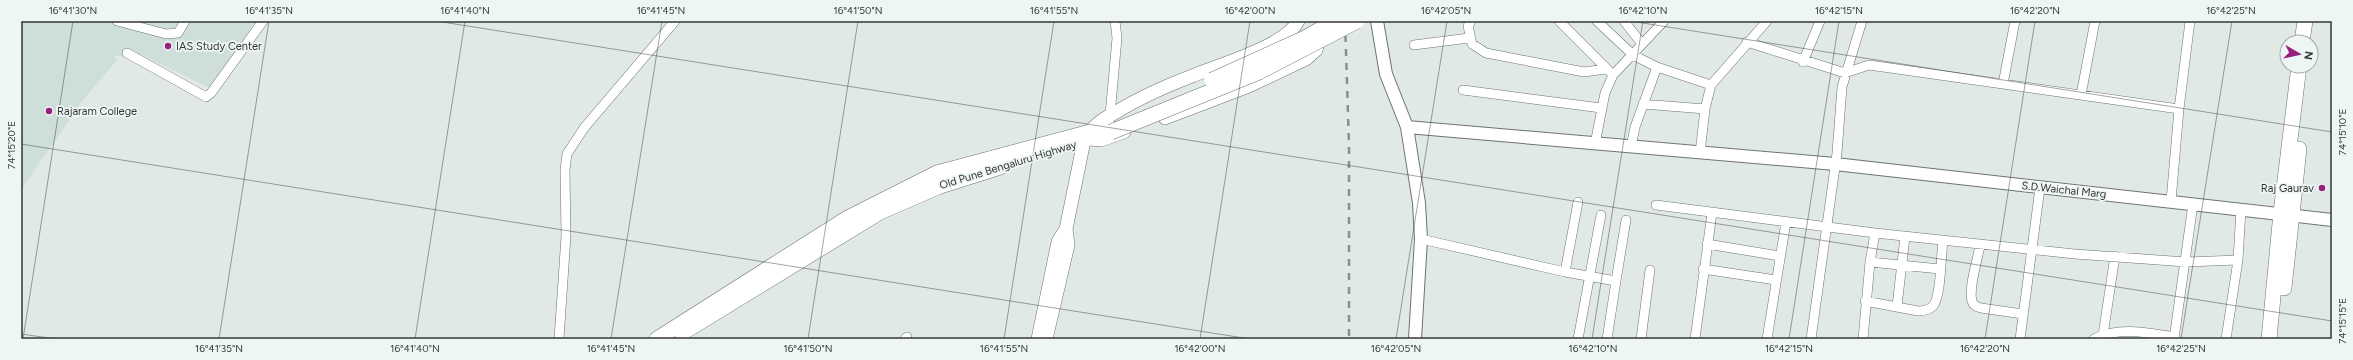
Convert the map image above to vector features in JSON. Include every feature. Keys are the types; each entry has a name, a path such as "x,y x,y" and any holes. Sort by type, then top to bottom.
{"main road":[{"path":"1110,124 1141,98 1245,56 1287,35 1294,29 1298,21"},
{"path":"1038,339 1058,242 1066,229 1086,137 1101,140 1195,107 1249,86 1302,61 1316,50 1323,21"},
{"name":"Old Pune Bengaluru Highway","path":"673,339 880,212 940,186 1086,137 1110,124 1305,38 1335,21"},
{"name":"Old Pune Bengaluru Highway","path":"1110,124 1259,72 1357,21"},
{"path":"2303,34 2305,21"},
{"path":"2310,34 2312,21"},
{"path":"2278,339 2286,214 2298,74"},
{"path":"2269,339 2306,74"},
{"name":"Old Pune Bengaluru Highway","path":"657,339 846,219 937,173 1086,137"},
{"path":"1046,339 1068,245 1066,229"}],"street":[{"path":"117,21 166,34 178,32 185,21"},
{"path":"127,53 206,97 212,93 263,21"},
{"path":"559,339 566,236 565,170 568,154 584,128 675,21"},
{"path":"1110,124 1117,38 1116,21"},
{"path":"1377,21 1386,74 1407,127 1419,203 1421,239 1415,339"},
{"path":"1471,21 1468,26 1469,38 1478,49 1486,53 1584,72 1610,72 1633,55 1664,21"},
{"path":"1559,21 1610,72"},
{"path":"1597,21 1633,55 1657,67 1711,86"},
{"path":"1624,21 1642,44"},
{"path":"1700,153 1705,109 1711,86 1747,42 1767,21"},
{"path":"1803,62 1820,21"},
{"path":"1811,339 1835,164 1845,73 1852,58 1862,21"},
{"path":"2003,84 2015,21"},
{"path":"2081,95 2095,21"},
{"path":"2171,201 2179,109 2190,21"},
{"path":"1414,45 1469,38"},
{"path":"1747,42 1803,62 1845,73 1869,65 2179,109"},
{"path":"1631,147 1657,67"},
{"path":"1595,144 1601,108 1610,72"},
{"path":"1464,90 1601,108"},
{"path":"1644,104 1705,109"},
{"name":"S.D.Waichal Marg","path":"1407,127 1835,164 2332,220"},
{"path":"2020,339 2030,250 2040,188"},
{"path":"1565,272 1578,202"},
{"path":"2094,339 2103,334 2132,331 2174,338 2186,262 2193,204"},
{"path":"1656,205 1905,237 2030,250 2186,262 2238,260"},
{"path":"2226,339 2238,260 2241,209"},
{"path":"1694,339 1712,213"},
{"path":"1578,339 1601,215"},
{"path":"1607,339 1626,220"},
{"path":"1768,339 1786,222"},
{"path":"1873,339 1863,338 1865,301 1875,233"},
{"path":"1897,306 1905,237"},
{"path":"1421,239 1565,272 1616,281"},
{"path":"1865,301 1918,311 1926,310 1934,305 1937,294 1943,241"},
{"path":"1707,244 1780,256"},
{"path":"1980,245 1971,292 1972,301 1975,306 2023,314"},
{"path":"2103,334 2115,256"},
{"path":"1870,262 1940,269"},
{"path":"1703,269 1776,280"},
{"path":"1641,339 1650,270"}],"shaded area":[{"path":"21,21 256,21 210,88 142,55 113,56 117,60 83,100 21,190"}],"railway":[{"path":"1345,21 1349,145 1349,339"}],"place":[{"name":"IAS Study Center","path":"168,46"},
{"name":"Rajaram College","path":"49,111"},
{"name":"Raj Gaurav","path":"2322,188"}]}
